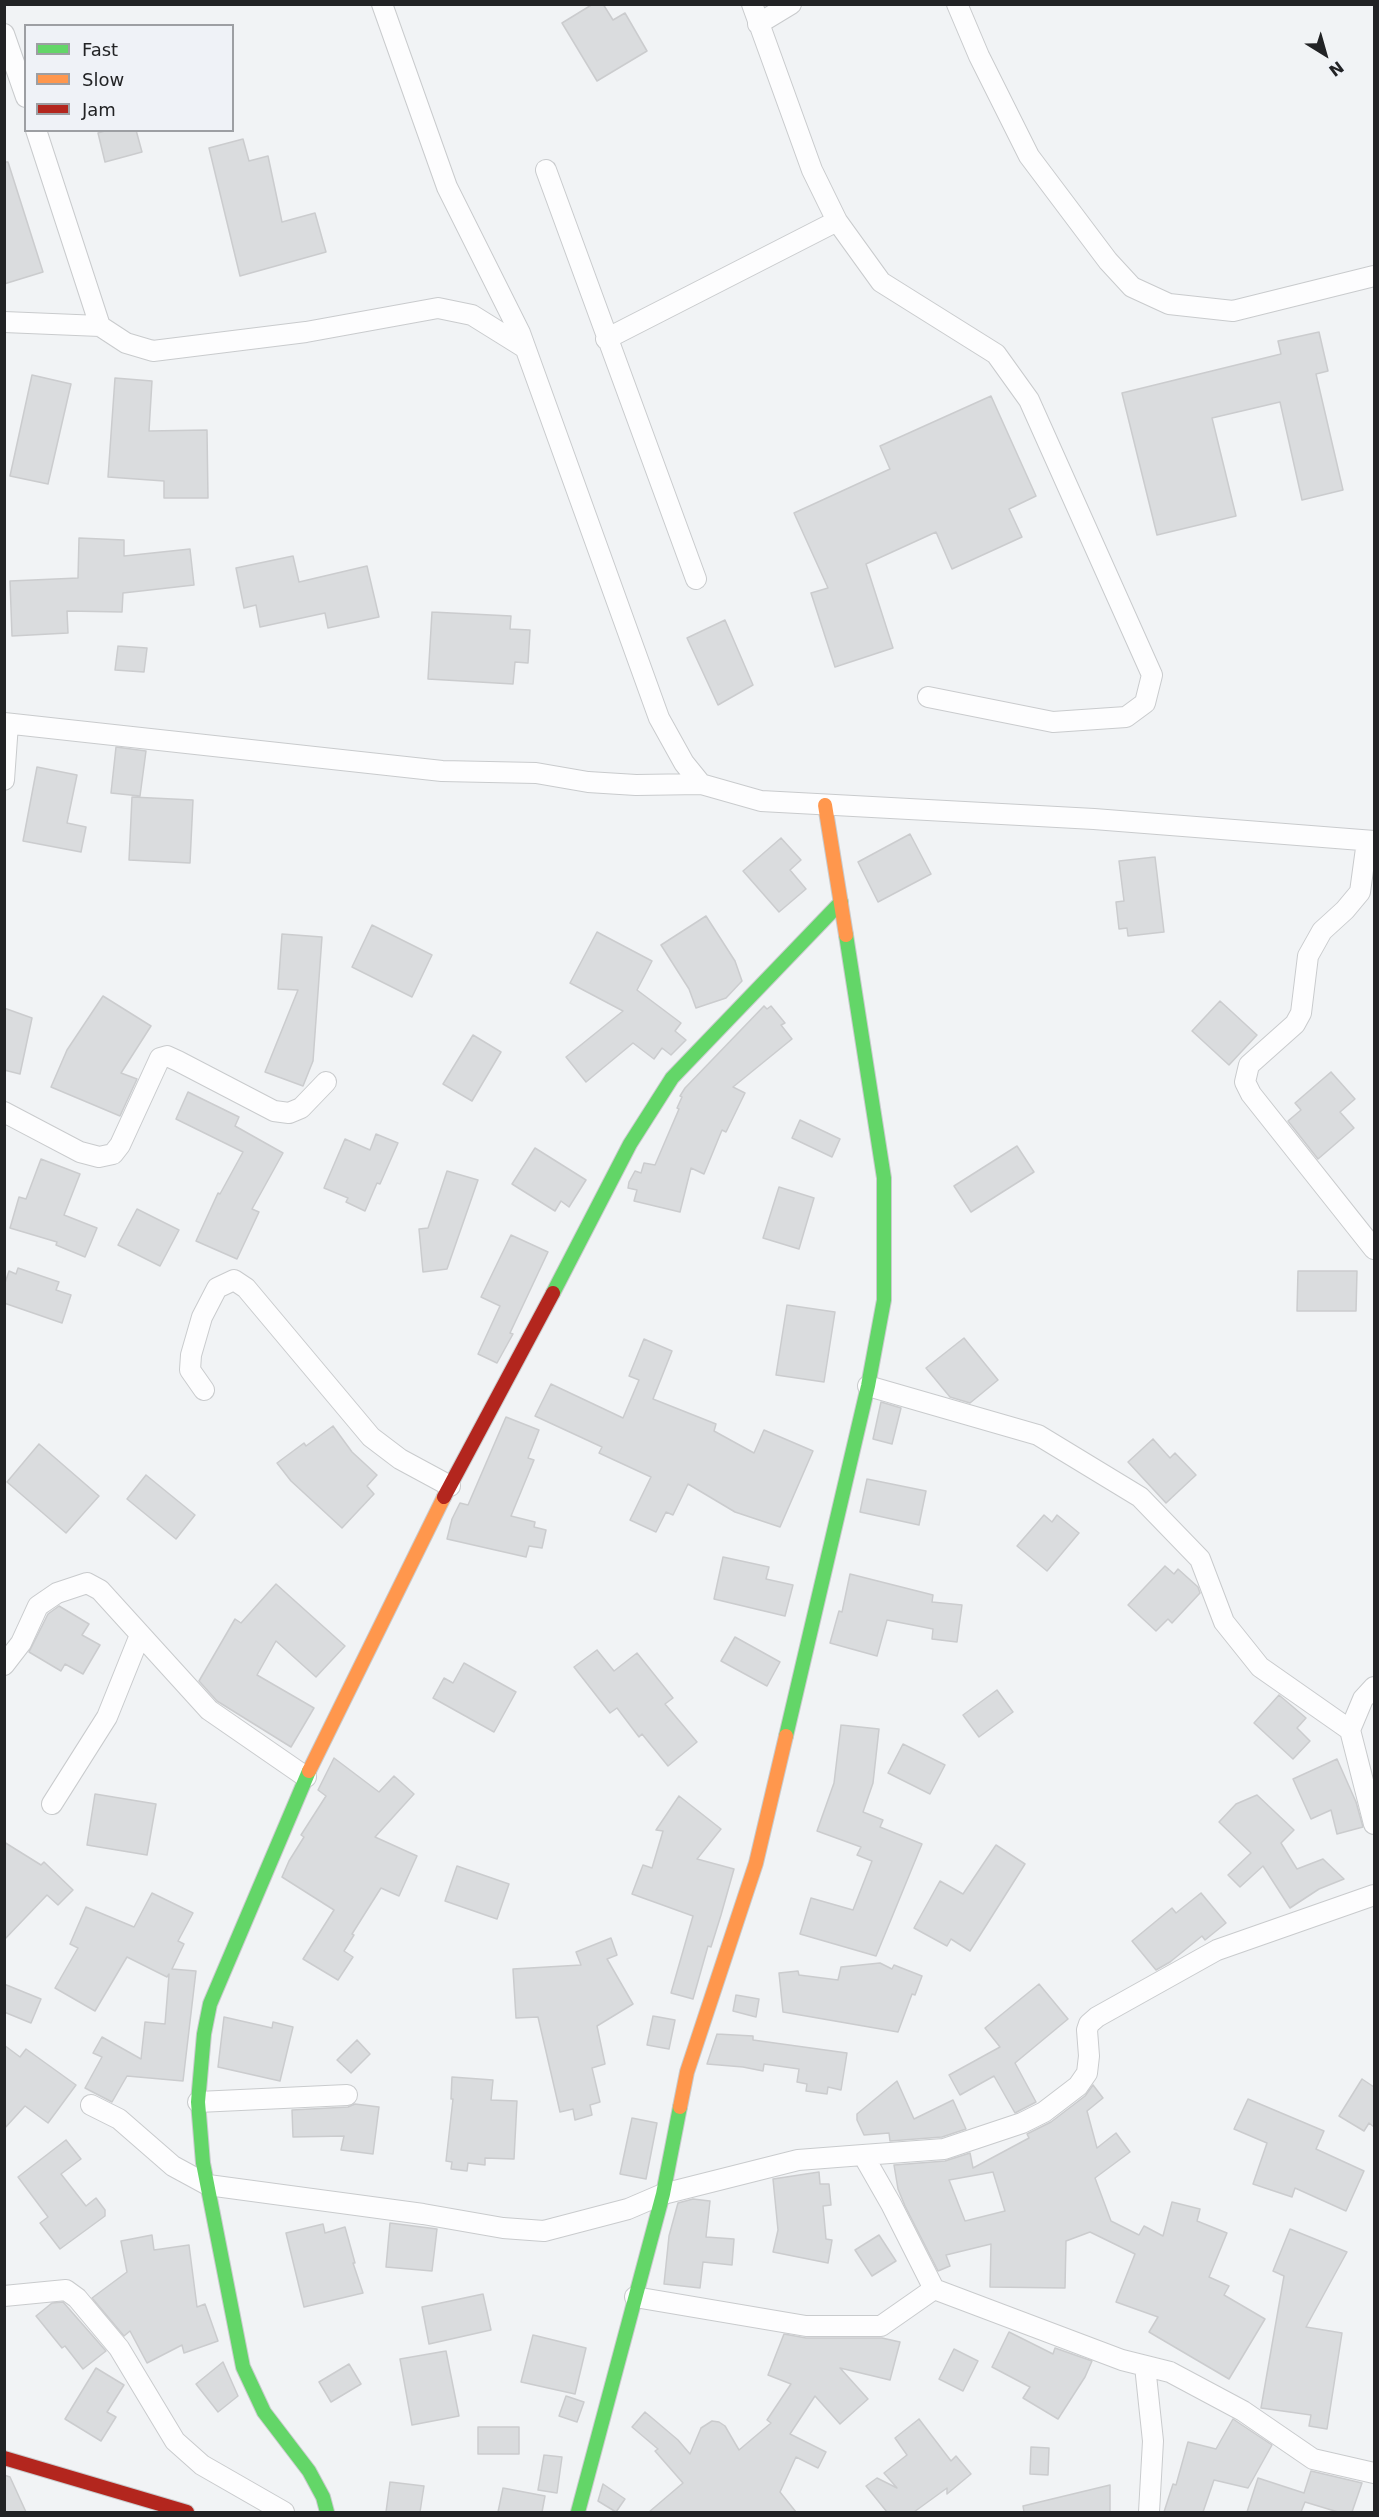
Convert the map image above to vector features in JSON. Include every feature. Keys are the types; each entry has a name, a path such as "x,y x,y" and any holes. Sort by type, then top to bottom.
{"street":[{"path":"382,4 447,187 494,279 525,348 659,718 684,763 701,784"},
{"path":"752,4 812,170 837,221 881,282 996,354 1029,400 1152,675 1145,703 1126,717 1053,722 928,697"},
{"path":"758,24 791,4"},
{"path":"957,4 979,56 1029,156 1107,261 1132,287 1168,304 1233,311 1374,276"},
{"path":"4,34 24,92"},
{"path":"37,132 100,326"},
{"path":"546,170 606,339 696,579"},
{"path":"606,339 837,221"},
{"path":"4,322 100,326 126,343 153,351 306,332 438,308 472,315 525,348"},
{"path":"4,780 6,723 442,771 536,773 588,782 636,785 701,784 760,801 1094,819 1371,841 1359,892 1345,910 1322,931 1308,956 1301,1013 1295,1024 1249,1065 1245,1082 1251,1094 1374,1249"},
{"path":"578,2512 663,2194 687,2072 756,1863 868,1386 884,1300 884,1178 825,804"},
{"path":"327,2512 323,2497 309,2471 264,2412 243,2367 203,2163 198,2102 204,2034 210,2004 306,1777 450,1486 570,1262 630,1144 672,1078 842,902"},
{"path":"4,1112 80,1152 99,1157 113,1154 120,1145 160,1058 167,1056 178,1060 274,1111 289,1113 301,1108 326,1082"},
{"path":"204,1390 190,1370 191,1354 202,1317 217,1288 234,1280 246,1288 371,1437 400,1459 450,1486"},
{"path":"868,1386 1038,1435 1140,1497 1200,1559 1224,1622 1260,1667 1350,1730"},
{"path":"4,1665 21,1642 38,1606 57,1593 87,1583 100,1590 209,1710 306,1777"},
{"path":"52,1804 107,1717 140,1635"},
{"path":"1374,1687 1363,1699 1350,1730 1374,1824"},
{"path":"91,2105 119,2119 173,2166 208,2185 400,2211 503,2228 544,2231 627,2210 663,2194 798,2160 944,2149 1022,2123 1044,2112 1078,2086 1087,2073 1089,2056 1087,2030 1089,2024 1097,2017 1217,1950 1374,1894"},
{"path":"198,2102 347,2095"},
{"path":"863,2155 891,2204 934,2289 1122,2360 1170,2372 1243,2411 1313,2459 1374,2472"},
{"path":"635,2297 806,2326 881,2326 934,2289"},
{"path":"4,2296 66,2290 77,2298 119,2348 175,2441 202,2465 284,2512"},
{"path":"1145,2366 1153,2441 1149,2512"},
{"path":"4,2458 187,2512"}],"building":[{"path":"593,4 603,4 613,20 625,13 647,51 597,81 562,23"},
{"path":"137,132 142,152 105,162 98,133"},
{"path":"243,139 249,161 268,156 282,222 315,213 326,252 240,276 209,148"},
{"path":"4,162 8,162 43,272 4,284"},
{"path":"1319,332 1328,371 1316,374 1343,490 1302,500 1280,402 1212,418 1236,516 1157,535 1122,393 1281,354 1278,341"},
{"path":"32,375 71,384 48,484 10,476"},
{"path":"115,378 152,381 149,431 207,430 208,498 164,498 164,481 108,477"},
{"path":"991,396 1036,496 1009,509 1022,537 952,569 936,532 866,564 893,648 835,667 811,593 828,588 794,513 890,469 880,446"},
{"path":"79,538 124,540 124,556 190,549 194,585 123,593 122,612 67,611 68,633 12,636 10,581 78,578"},
{"path":"293,556 299,582 367,566 379,617 328,628 325,613 260,627 256,605 244,608 236,568"},
{"path":"432,612 511,616 510,629 530,630 528,663 515,662 513,684 428,679"},
{"path":"725,620 753,685 718,705 687,638"},
{"path":"118,646 147,648 144,672 115,670"},
{"path":"116,747 146,751 140,796 111,793"},
{"path":"37,767 77,775 67,823 86,827 81,852 23,841"},
{"path":"132,797 193,800 190,863 129,860"},
{"path":"910,834 931,874 878,902 858,862"},
{"path":"781,838 801,860 790,870 806,889 779,912 743,871"},
{"path":"1155,857 1164,932 1128,936 1127,928 1119,929 1116,902 1124,901 1119,861"},
{"path":"706,916 735,961 742,981 726,998 696,1008 689,989 661,945"},
{"path":"372,925 432,955 412,997 352,967"},
{"path":"597,932 652,961 637,990 681,1023 675,1031 686,1040 671,1055 662,1048 654,1059 633,1043 586,1082 566,1057 623,1011 570,983"},
{"path":"282,934 322,937 313,1061 303,1086 265,1072 298,990 278,989"},
{"path":"103,996 151,1026 121,1073 137,1079 120,1116 51,1087 67,1050"},
{"path":"1220,1001 1257,1035 1229,1065 1192,1031"},
{"path":"764,1006 767,1009 771,1006 785,1023 781,1025 792,1039 733,1087 745,1093 726,1132 722,1130 704,1174 691,1168 680,1212 634,1201 637,1190 628,1188 629,1182 635,1171 641,1173 644,1163 655,1165 679,1109 677,1108 682,1097 680,1096 685,1088"},
{"path":"4,1008 32,1018 20,1074 4,1070"},
{"path":"473,1035 501,1052 472,1101 443,1084"},
{"path":"1331,1072 1355,1099 1340,1112 1354,1128 1318,1159 1288,1121 1301,1110 1295,1103"},
{"path":"188,1092 239,1117 235,1126 283,1153 252,1209 259,1212 237,1259 196,1241 218,1193 220,1194 243,1152 176,1119"},
{"path":"800,1120 840,1139 832,1157 792,1138"},
{"path":"376,1134 398,1143 365,1211 346,1202 348,1198 324,1188 345,1139 370,1150"},
{"path":"1017,1146 1034,1172 971,1212 954,1186"},
{"path":"535,1148 586,1180 569,1207 561,1201 555,1211 512,1184"},
{"path":"41,1159 80,1174 64,1215 97,1228 85,1257 56,1245 57,1242 10,1228 19,1197 26,1199"},
{"path":"447,1171 478,1180 447,1269 423,1272 419,1229 428,1228"},
{"path":"779,1187 814,1198 799,1249 763,1238"},
{"path":"137,1209 179,1230 160,1266 118,1245"},
{"path":"511,1235 548,1252 510,1333 513,1334 497,1363 478,1354 500,1306 481,1297"},
{"path":"18,1268 59,1282 56,1290 71,1295 62,1323 4,1303 4,1286 9,1271 16,1274"},
{"path":"1298,1271 1357,1271 1356,1311 1297,1311"},
{"path":"787,1305 835,1312 824,1382 776,1375"},
{"path":"964,1338 998,1380 970,1403 950,1397 926,1368"},
{"path":"644,1339 672,1351 653,1399 716,1424 714,1431 754,1453 764,1430 813,1451 780,1527 735,1512 688,1484 673,1515 666,1512 656,1532 630,1520 651,1477 599,1453 602,1447 535,1416 551,1384 623,1418 639,1380 629,1376"},
{"path":"881,1402 901,1408 892,1444 873,1439"},
{"path":"506,1417 539,1430 528,1458 534,1460 511,1516 535,1522 534,1527 546,1530 542,1548 529,1546 526,1557 447,1539 452,1519 460,1503 468,1505"},
{"path":"333,1426 352,1452 377,1475 367,1486 374,1494 342,1528 291,1481 277,1463 304,1443 306,1446"},
{"path":"1153,1439 1170,1458 1175,1453 1196,1475 1166,1503 1128,1462"},
{"path":"39,1444 99,1496 66,1533 7,1482"},
{"path":"146,1475 195,1515 176,1539 127,1499"},
{"path":"867,1479 926,1491 919,1525 860,1512"},
{"path":"1044,1515 1052,1522 1057,1515 1079,1533 1047,1571 1017,1546"},
{"path":"723,1557 769,1567 766,1579 793,1585 785,1616 714,1599"},
{"path":"1165,1566 1174,1574 1178,1569 1198,1587 1200,1593 1172,1623 1168,1619 1156,1631 1128,1605"},
{"path":"850,1574 933,1595 932,1602 962,1605 957,1642 932,1639 933,1629 887,1620 877,1656 830,1643 839,1611 842,1612"},
{"path":"276,1584 345,1646 316,1677 276,1641 257,1675 314,1708 291,1747 217,1701 199,1681 235,1619 241,1623"},
{"path":"59,1606 89,1624 82,1635 100,1645 83,1674 65,1664 61,1671 29,1652 48,1614"},
{"path":"735,1637 780,1662 767,1686 721,1661"},
{"path":"597,1650 614,1671 637,1653 673,1698 665,1704 697,1742 668,1766 642,1734 639,1737 617,1708 610,1713 574,1667"},
{"path":"464,1663 516,1692 494,1732 433,1698 444,1678 453,1683"},
{"path":"997,1690 1013,1712 979,1737 963,1715"},
{"path":"1279,1695 1306,1718 1297,1728 1310,1741 1293,1759 1254,1723"},
{"path":"841,1725 879,1729 873,1783 863,1812 883,1820 880,1827 922,1844 876,1956 800,1934 811,1898 853,1910 872,1861 857,1855 861,1847 817,1831 834,1783"},
{"path":"903,1744 945,1765 930,1794 888,1773"},
{"path":"334,1758 379,1792 394,1776 414,1794 375,1837 417,1856 399,1896 381,1888 344,1951 353,1957 338,1980 303,1959 334,1910 282,1877 304,1837 301,1835 326,1796 318,1790"},
{"path":"1337,1759 1356,1802 1363,1827 1337,1834 1331,1810 1311,1819 1293,1779"},
{"path":"95,1794 156,1804 147,1855 87,1845"},
{"path":"1257,1795 1294,1830 1281,1843 1297,1869 1323,1859 1344,1879 1319,1889 1290,1908 1263,1866 1240,1887 1228,1875 1251,1853 1219,1822 1236,1804"},
{"path":"679,1796 721,1829 697,1859 734,1869 693,1999 671,1993 693,1916 632,1894 643,1865 652,1868 663,1831 656,1830"},
{"path":"4,1842 41,1865 44,1862 73,1890 58,1905 47,1895 4,1940"},
{"path":"996,1845 1025,1864 970,1951 951,1939 947,1946 914,1928 940,1881 963,1894"},
{"path":"457,1866 509,1884 497,1919 445,1901"},
{"path":"152,1893 193,1913 178,1941 184,1944 172,1969 196,1971 183,2081 127,2076 112,2102 85,2088 102,2057 93,2053 102,2037 141,2059 145,2022 165,2024 169,1974 167,1977 127,1957 95,2011 55,1988 78,1948 70,1944 86,1907 134,1927"},
{"path":"1201,1893 1226,1923 1205,1940 1202,1936 1170,1962 1156,1970 1132,1941 1172,1908 1176,1913"},
{"path":"611,1938 617,1955 607,1959 633,2004 597,2026 605,2064 592,2068 600,2102 590,2105 592,2115 575,2120 573,2109 560,2112 538,2017 516,2018 513,1969 581,1965 576,1952"},
{"path":"880,1963 892,1969 894,1965 922,1976 915,1995 912,1994 898,2032 783,2012 779,1973 798,1971 799,1975 838,1980 841,1967"},
{"path":"4,1984 41,1999 31,2023 4,2012"},
{"path":"1039,1984 1068,2019 1015,2063 1036,2102 1015,2113 994,2076 960,2095 949,2075 1000,2047 985,2028"},
{"path":"736,1995 759,1999 756,2017 733,2011"},
{"path":"653,2016 675,2020 669,2049 647,2045"},
{"path":"224,2017 272,2028 273,2022 293,2027 280,2081 218,2067"},
{"path":"717,2034 753,2036 753,2040 847,2053 841,2090 828,2087 827,2094 806,2091 807,2084 797,2082 799,2069 764,2064 763,2071 707,2064"},
{"path":"357,2040 370,2054 351,2073 337,2060"},
{"path":"4,2045 20,2057 26,2049 76,2085 48,2123 25,2106 4,2129"},
{"path":"452,2077 493,2080 491,2100 517,2101 514,2159 485,2158 485,2165 468,2163 467,2171 451,2169 452,2162 446,2161 453,2099 451,2099"},
{"path":"1362,2079 1374,2087 1374,2127 1369,2123 1364,2131 1339,2116"},
{"path":"897,2081 914,2119 953,2100 966,2129 942,2137 890,2141 889,2133 864,2135 857,2120 857,2114"},
{"path":"1093,2085 1103,2098 1087,2111 1097,2148 1116,2133 1130,2152 1095,2178 1111,2221 1139,2235 1144,2226 1163,2236 1172,2202 1200,2209 1197,2221 1227,2233 1209,2277 1229,2286 1224,2295 1265,2319 1229,2379 1149,2332 1158,2317 1116,2302 1135,2254 1090,2232 1066,2241 1065,2288 990,2287 991,2244 946,2255 950,2266 938,2271 905,2206 898,2189 894,2165 945,2161 970,2153 973,2168 1029,2138 1027,2134 1051,2122 1085,2096","holes":["993,2172 1005,2211 965,2221 949,2180"]},
{"path":"1248,2099 1324,2131 1316,2149 1364,2171 1346,2211 1295,2188 1292,2197 1253,2184 1267,2143 1234,2129"},
{"path":"355,2104 379,2107 373,2154 341,2150 344,2136 293,2137 292,2110 348,2107"},
{"path":"632,2118 657,2123 646,2179 620,2174"},
{"path":"66,2140 81,2159 61,2174 86,2206 96,2198 105,2210 105,2216 60,2249 40,2223 48,2217 18,2177"},
{"path":"819,2172 820,2184 829,2184 831,2205 823,2206 826,2239 832,2240 828,2263 773,2252 778,2230 773,2179"},
{"path":"693,2199 710,2201 706,2237 734,2239 732,2265 703,2262 700,2288 664,2284 669,2236 678,2203"},
{"path":"390,2223 437,2229 432,2271 386,2267"},
{"path":"323,2224 325,2233 345,2227 363,2293 304,2307 286,2233"},
{"path":"1290,2229 1347,2252 1306,2327 1342,2333 1327,2429 1309,2426 1311,2415 1261,2408 1284,2276 1273,2271"},
{"path":"152,2235 154,2250 189,2245 197,2307 205,2304 218,2341 184,2353 182,2345 147,2363 130,2331 124,2336 92,2298 127,2272 121,2241"},
{"path":"879,2235 896,2261 872,2276 855,2250"},
{"path":"483,2294 491,2330 429,2344 422,2307"},
{"path":"63,2302 106,2351 83,2369 36,2316 52,2303"},
{"path":"1009,2332 1053,2354 1055,2348 1092,2361 1085,2377 1058,2419 1023,2398 1030,2387 992,2367"},
{"path":"784,2334 806,2338 882,2338 900,2342 890,2380 840,2368 868,2399 840,2424 815,2396 790,2434 826,2452 818,2468 796,2457 780,2492 796,2512 649,2512 683,2483 655,2451 658,2449 632,2427 645,2412 678,2440 690,2454 701,2428 712,2421 719,2422 725,2426 739,2450 771,2423 767,2420 791,2384 768,2375"},
{"path":"533,2335 586,2348 575,2394 521,2382"},
{"path":"954,2349 978,2361 963,2391 939,2379"},
{"path":"446,2351 459,2416 412,2425 400,2359"},
{"path":"223,2362 238,2396 218,2412 196,2384"},
{"path":"349,2364 361,2384 331,2402 319,2382"},
{"path":"96,2368 124,2385 107,2412 116,2417 101,2441 65,2419"},
{"path":"566,2396 584,2402 577,2422 559,2416"},
{"path":"919,2419 951,2461 956,2456 971,2474 947,2494 947,2488 914,2512 887,2512 866,2486 877,2478 897,2488 884,2473 907,2455 895,2438"},
{"path":"1233,2419 1272,2445 1248,2488 1214,2480 1203,2512 1164,2512 1173,2484 1176,2485 1188,2442 1216,2449"},
{"path":"478,2427 519,2427 519,2454 478,2454"},
{"path":"1031,2447 1049,2448 1048,2475 1030,2474"},
{"path":"544,2455 562,2457 557,2493 538,2490"},
{"path":"1311,2471 1362,2483 1352,2512 1338,2512 1305,2502 1301,2512 1247,2512 1258,2478 1304,2493"},
{"path":"4,2475 10,2477 26,2512 4,2512"},
{"path":"390,2482 424,2486 420,2512 386,2512"},
{"path":"603,2484 625,2499 616,2512 598,2501"},
{"path":"1110,2485 1110,2512 1024,2512 1023,2506"},
{"path":"503,2488 545,2496 542,2512 498,2512"}],"traffic: fast":[{"path":"553,1293 630,1144 672,1078 841,902"},
{"path":"786,1736 868,1386 884,1300 884,1178 846,935"},
{"path":"309,1771 210,2004 204,2034 198,2102 203,2163 243,2367 264,2412 309,2471 323,2497 327,2512"},
{"path":"578,2512 663,2194 680,2107"}],"traffic: slow":[{"path":"825,805 846,935"},
{"path":"309,1771 444,1497"},
{"path":"680,2107 687,2072 756,1863 786,1736"}],"traffic: jam":[{"path":"444,1497 553,1293"},
{"path":"4,2458 187,2512"}]}
